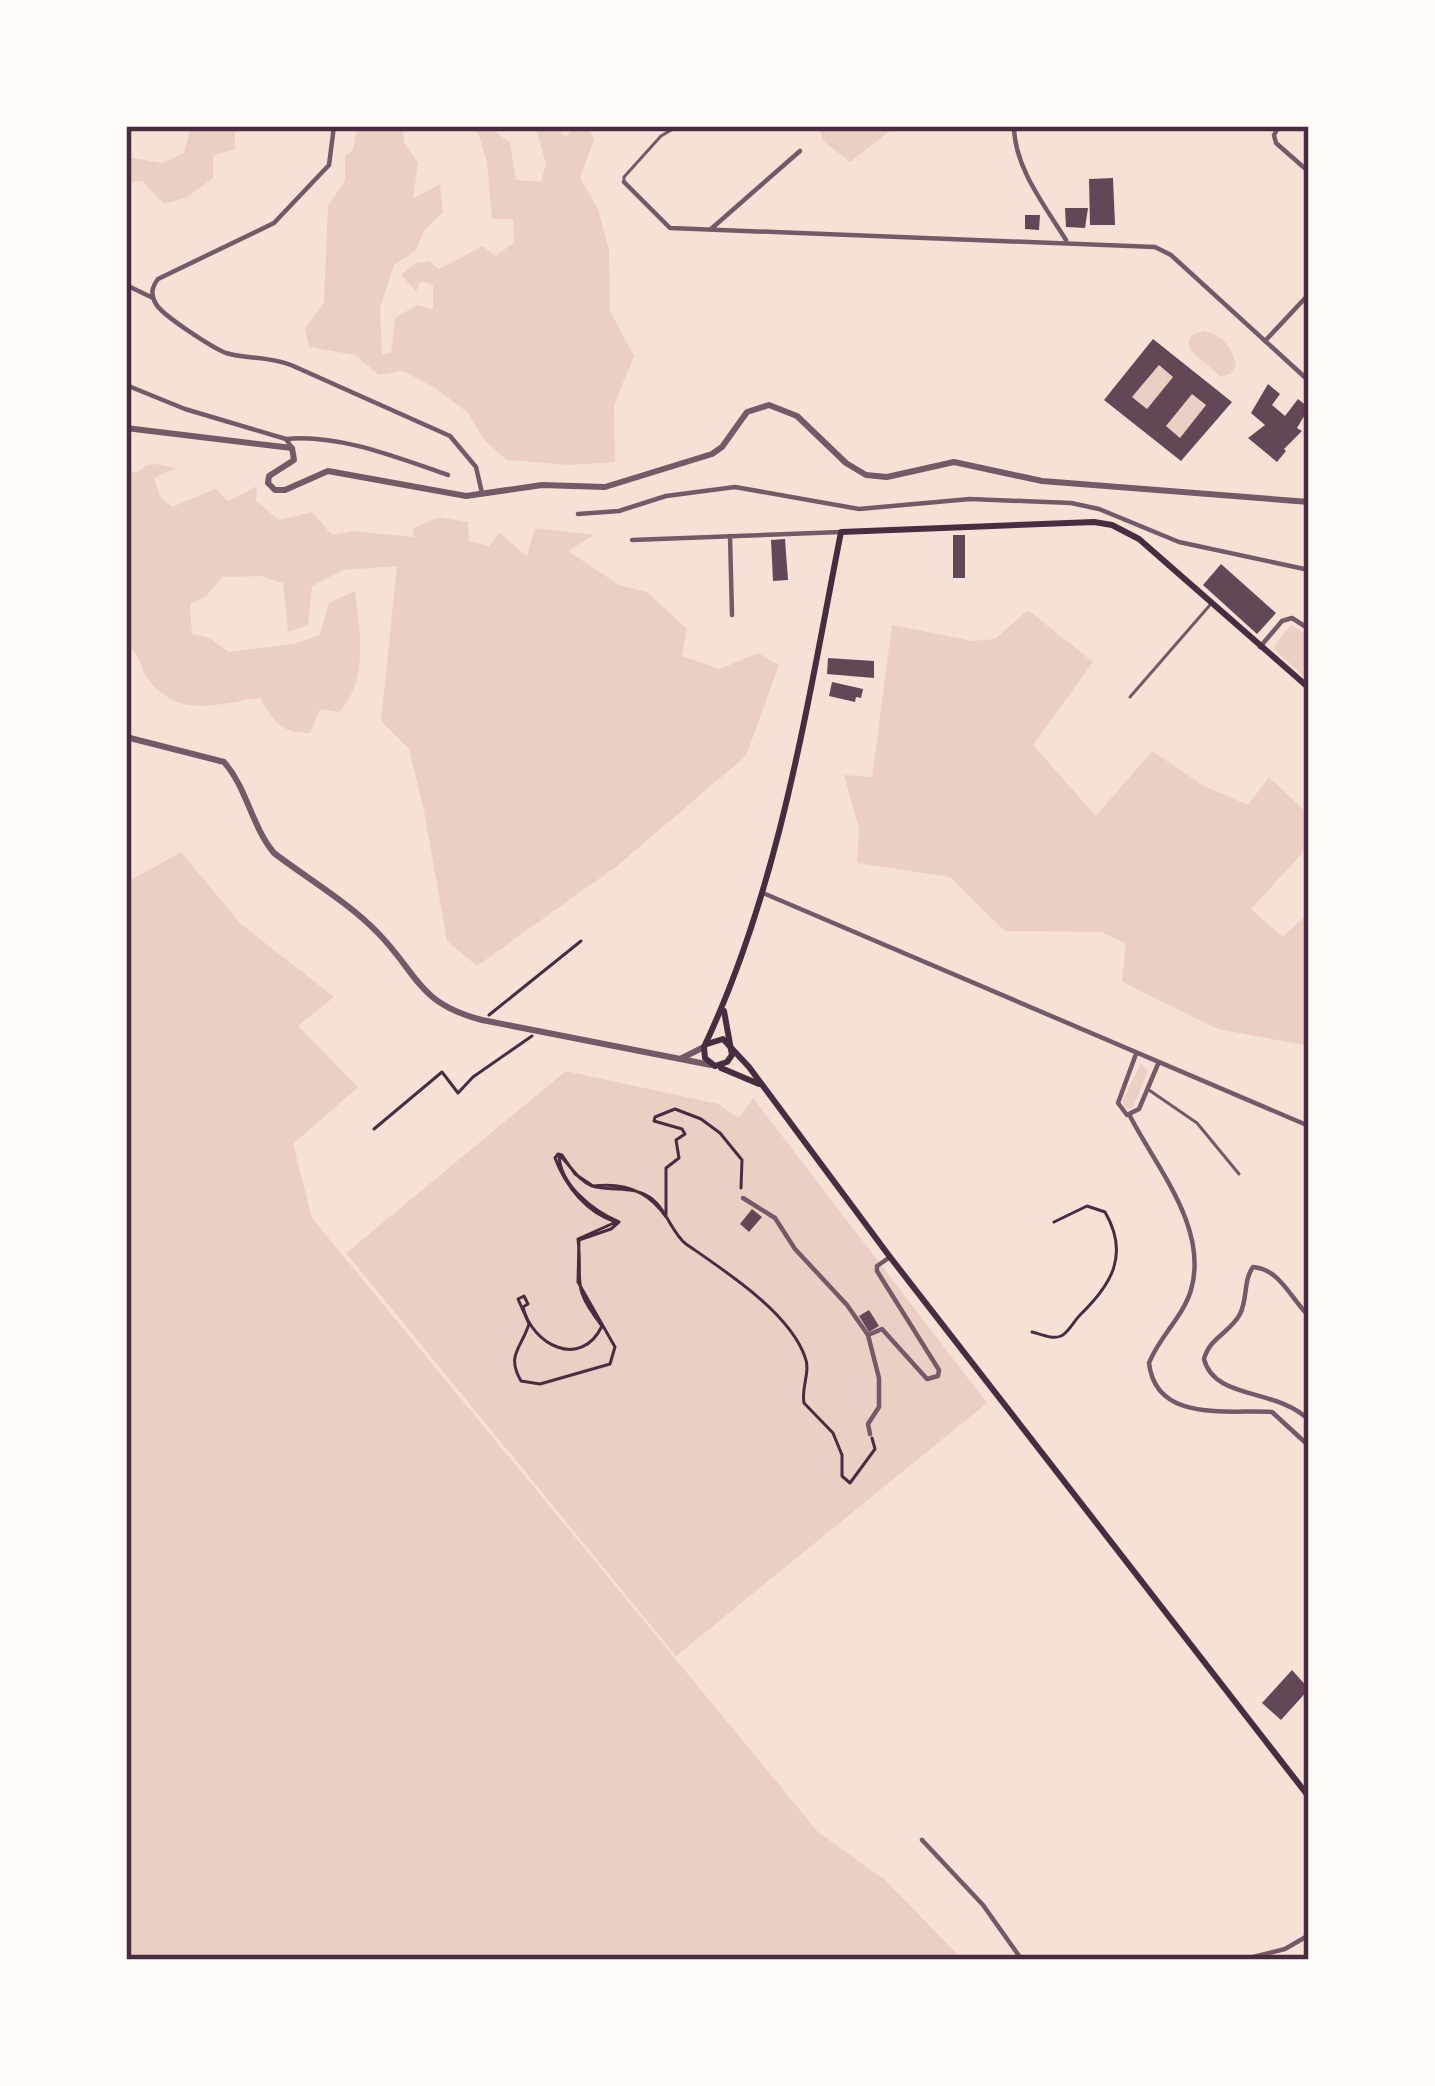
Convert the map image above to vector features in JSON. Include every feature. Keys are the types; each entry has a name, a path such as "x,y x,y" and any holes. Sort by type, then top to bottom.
{"main road":[{"path":"762,1086 715,1066 705,1058 704,1047 763,893 841,532 1072,522 1112,525 1139,539 1309,688"},
{"path":"715,1066 730,1059 723,1007"},
{"path":"704,1047 719,1038 730,1045 1309,1797"}],"street":[{"path":"153,298 158,279 274,223 329,165 334,126"},
{"path":"1014,126 1020,160 1066,240"},
{"path":"1279,126 1276,143 1309,172"},
{"path":"711,229 800,151"},
{"path":"624,182 670,228 1155,247 1171,255 1309,381"},
{"path":"126,285 153,298 163,311 226,352 267,356 450,436 476,466 482,493"},
{"path":"1265,341 1309,293"},
{"path":"126,386 286,439 334,442 448,475"},
{"path":"286,439 294,460 269,476 268,483 275,490 328,471 448,494 542,484 605,487 712,454 741,418 769,405 797,416 846,463 876,477 953,462 1042,481 1309,502"},
{"path":"126,428 292,448"},
{"path":"578,514 619,511 665,496 735,487 859,509 970,499 1071,502 1179,542 1309,570"},
{"path":"632,540 841,532"},
{"path":"730,536 731,615"},
{"path":"1260,646 1289,619 1309,629"},
{"path":"126,737 224,762 233,772 260,836 274,853 378,933 432,1000 445,1009 715,1066"},
{"path":"763,893 1309,1126"},
{"path":"678,1059 704,1047"},
{"path":"1136,1054 1118,1103 1176,1197 1192,1249 1190,1290 1148,1364 1154,1382 1179,1404 1199,1412 1272,1412 1309,1445"},
{"path":"1130,1116 1139,1108 1158,1064"},
{"path":"743,1198 775,1218 795,1250 847,1305 868,1336 879,1378 878,1407 868,1424 870,1434"},
{"path":"868,1336 882,1329 927,1379 938,1376 936,1363 877,1271 890,1257"},
{"path":"1309,1316 1276,1277 1253,1267 1247,1275 1240,1315 1214,1338 1204,1359 1218,1383 1279,1399 1309,1420"},
{"path":"922,1840 983,1905 1022,1960"},
{"path":"1241,1960 1285,1949 1309,1935"}],"lane":[{"path":"624,182 661,136 678,126"},
{"path":"1130,697 1211,604"},
{"path":"1148,1089 1197,1123 1239,1174"}],"path":[{"path":"482,1020 581,941"},
{"path":"374,1129 442,1072 458,1093 473,1077 538,1032"},
{"path":"666,1216 666,1168 679,1158 676,1140 685,1134 654,1121 675,1109 719,1133 742,1160 743,1198"},
{"path":"666,1216 651,1196 621,1187 593,1187 575,1174 562,1156 556,1158 588,1207 619,1222 580,1240 578,1282 614,1346 610,1364 540,1384 521,1382 513,1352 530,1324 522,1313 518,1299 524,1295 528,1304 523,1313 543,1342 562,1349 583,1348 595,1340 602,1326 576,1283 578,1239 616,1222 587,1208 560,1172 555,1158 562,1155 575,1174 593,1186 622,1186 651,1195 666,1216 683,1243 712,1259 723,1274 754,1293 789,1326 807,1364 804,1402 833,1433 842,1455 842,1476 850,1483 875,1449 870,1434"},
{"path":"1032,1332 1064,1336 1102,1294 1114,1269 1114,1227 1105,1212 1088,1206 1054,1222"}],"shaded area":[{"path":"191,126 235,126 235,149 213,156 213,178 186,198 164,204 142,181 126,182 126,157 163,163 184,153"},
{"path":"362,126 403,126 404,142 418,163 413,199 440,184 443,212 424,231 416,250 394,265 380,308 382,354 391,353 395,318 417,305 433,309 433,285 421,281 416,291 401,275 416,263 429,261 439,269 483,246 495,256 514,243 513,219 492,219 487,162 476,126 488,126 510,143 516,180 541,182 546,164 537,132 554,126 566,137 575,126 587,126 594,139 580,178 598,209 609,250 610,311 634,356 614,405 615,462 570,465 507,460 485,441 468,413 435,388 403,371 379,375 355,355 309,347 305,329 324,302 328,206 345,180 345,156 353,150"},
{"path":"820,126 896,126 850,162 822,140"},
{"path":"1204,331 1229,347 1236,365 1230,374 1221,377 1191,351 1192,335"},
{"path":"1159,365 1173,377 1147,409 1132,397"},
{"path":"1192,394 1206,405 1180,438 1166,426"},
{"path":"156,464 176,468 154,478 160,496 172,507 215,489 228,501 257,486 256,501 279,520 312,512 332,535 351,531 414,537 413,528 439,517 468,522 469,541 489,546 499,533 527,556 535,528 594,535 568,551 619,585 647,592 687,629 682,656 720,669 758,653 779,665 746,756 617,866 477,966 447,941 409,749 381,721 397,566 343,570 312,586 308,625 288,632 283,583 261,576 223,577 206,596 190,604 192,634 210,638 228,652 294,644 320,635 329,603 355,591 360,654 355,686 339,712 320,709 310,733 279,725 260,698 202,706 175,701 151,683 126,644 126,470 136,473"},
{"path":"1028,610 1093,662 1033,745 1096,816 1152,751 1204,786 1248,805 1269,777 1309,815 1309,846 1251,909 1283,937 1309,912 1309,1046 1218,1029 1122,982 1126,944 1101,932 1005,931 950,877 857,863 859,828 844,775 872,777 892,625 973,641 995,639"},
{"path":"1291,625 1309,636 1309,681 1274,646"},
{"path":"181,852 241,924 334,997 298,1026 358,1087 293,1144 312,1218 818,1832 884,1879 963,1960 126,1960 126,883"},
{"path":"1141,1063 1148,1071 1133,1107 1127,1109 1122,1102"},
{"path":"566,1071 718,1104 739,1118 753,1098 987,1403 676,1656 346,1253"}],"building":[{"path":"1113,178 1115,225 1090,225 1089,179"},
{"path":"1065,208 1088,208 1085,228 1066,227"},
{"path":"1025,215 1040,215 1039,230 1025,229"},
{"path":"1153,339 1232,402 1181,461 1104,400","holes":["1159,365 1173,377 1147,409 1132,397","1192,394 1206,405 1180,438 1166,426"]},
{"path":"1268,384 1280,394 1272,405 1285,416 1298,399 1309,408 1297,428 1302,431 1277,462 1248,438 1265,425 1251,413"},
{"path":"953,535 965,535 965,578 953,578"},
{"path":"785,539 788,580 773,581 771,540"},
{"path":"1221,564 1276,613 1257,634 1203,585"},
{"path":"828,658 874,661 874,678 827,674"},
{"path":"832,682 863,689 861,698 856,697 855,702 829,696"},
{"path":"752,1209 762,1217 749,1232 740,1224"},
{"path":"869,1310 879,1326 869,1332 859,1316"},
{"path":"1292,1670 1309,1689 1281,1720 1262,1703"}]}
